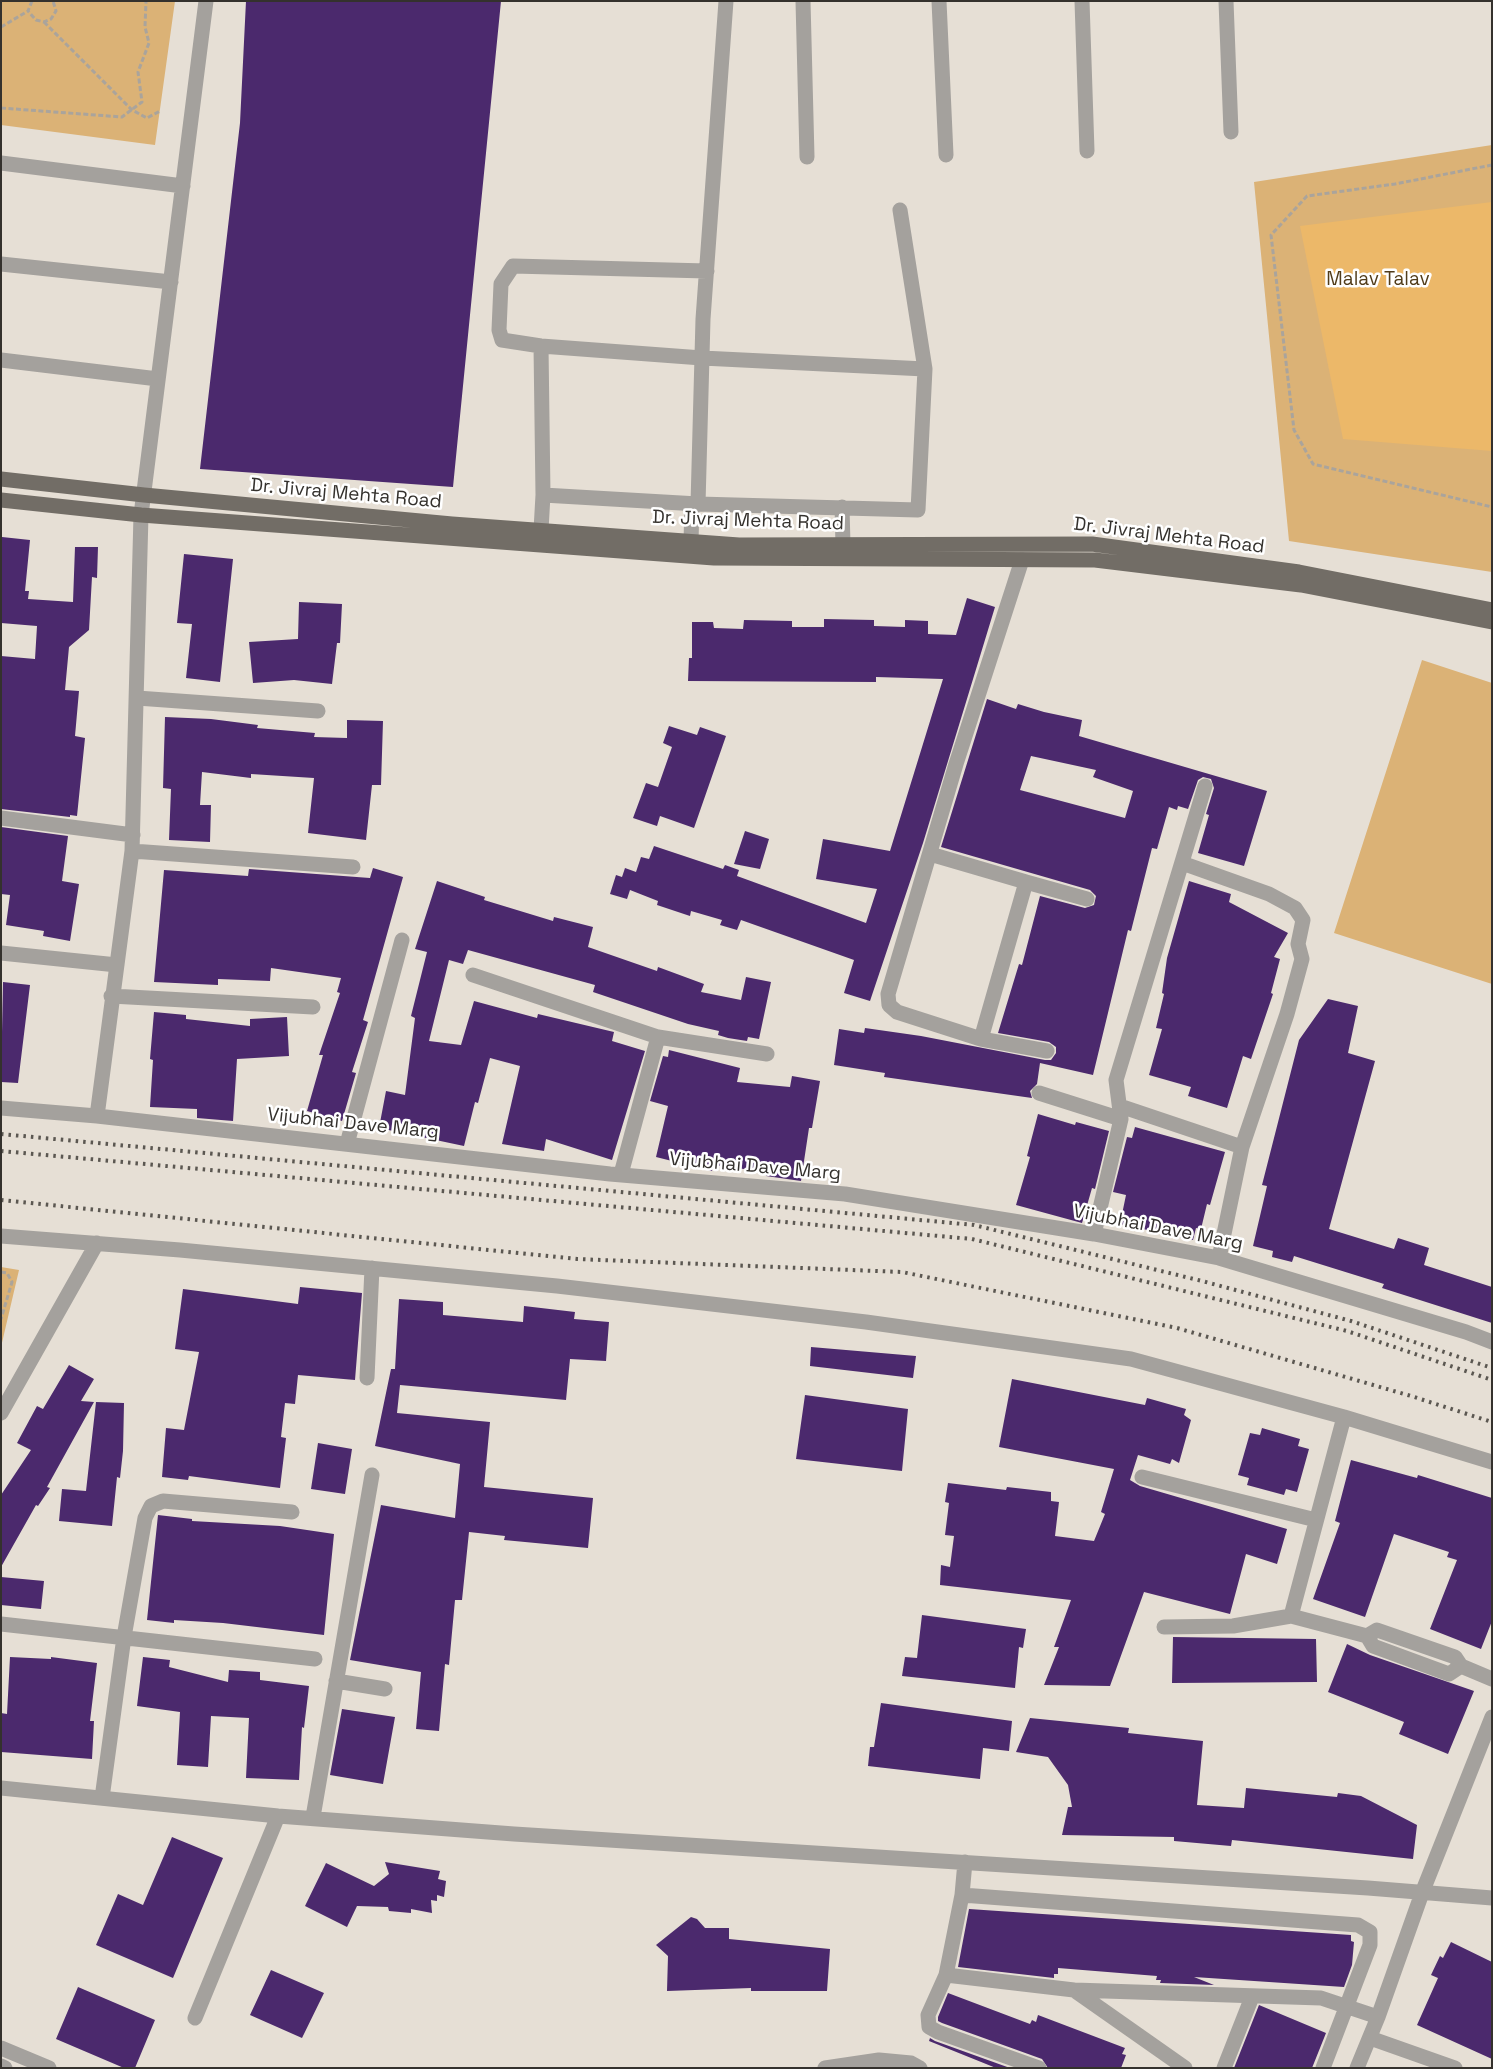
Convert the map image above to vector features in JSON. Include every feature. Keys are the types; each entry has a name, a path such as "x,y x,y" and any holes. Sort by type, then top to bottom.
{"main road":[{"name":"Dr. Jivraj Mehta Road","path":"1,478 144,495 452,524 739,545 1092,544 1300,572 1492,610"},
{"path":"1,500 141,515 714,558 1095,560 1301,585 1492,622"}],"street":[{"path":"97,1116 132,851 141,515 206,1"},
{"path":"691,542 695,504 707,271 726,1"},
{"path":"803,1 807,157"},
{"path":"939,1 946,155"},
{"path":"1082,1 1087,151"},
{"path":"1226,1 1231,132"},
{"path":"1,163 183,186"},
{"path":"543,495 695,504 918,510 925,369 900,210"},
{"path":"1,264 171,282"},
{"path":"707,271 513,266 501,284 499,330 502,340 541,346 702,358 925,369"},
{"path":"541,346 543,495 541,530"},
{"path":"1,360 158,379"},
{"path":"842,507 844,545"},
{"path":"1022,560 888,994 889,1005 897,1012 981,1039 1047,1051"},
{"path":"137,698 318,711"},
{"path":"1094,1234 1120,1113 1116,1080 1205,786"},
{"path":"1,818 133,835"},
{"path":"132,851 353,867"},
{"path":"930,854 1087,899"},
{"path":"1182,863 1269,894 1295,908 1303,920 1298,944 1302,959 1287,1014 1242,1147 1219,1258"},
{"path":"981,1039 1026,882"},
{"path":"346,1144 402,940"},
{"path":"1,953 117,965"},
{"path":"473,975 658,1037 768,1054"},
{"path":"112,996 313,1007"},
{"path":"621,1174 658,1037"},
{"path":"1039,1093 1242,1147"},
{"name":"Vijubhai Dave Marg","path":"1,1108 97,1116 621,1174 845,1194 1094,1234 1219,1258 1466,1332 1492,1342"},
{"path":"1,1236 557,1286 866,1322 1131,1359 1344,1417 1492,1462"},
{"path":"1,1413 97,1244"},
{"path":"368,1378 372,1268"},
{"path":"1291,1616 1344,1417"},
{"path":"313,1817 372,1475"},
{"path":"1142,1477 1316,1520"},
{"path":"102,1798 124,1637 145,1518 151,1506 163,1501 292,1512"},
{"path":"1164,1627 1233,1626 1291,1616 1367,1636 1377,1630 1455,1657 1461,1666 1492,1679"},
{"path":"1,1624 315,1659"},
{"path":"336,1681 385,1690"},
{"path":"1358,2068 1422,1893 1492,1717"},
{"path":"1,1788 278,1816 313,1817 514,1834 965,1862 1492,1898"},
{"path":"195,2018 278,1816"},
{"path":"965,1862 962,1896 946,1975 928,2015 929,2027 938,2032 1039,2068"},
{"path":"962,1896 1358,1925 1370,1932 1370,1945 1348,2007 1323,2068"},
{"path":"946,1975 1074,1990 1321,1998 1378,2017"},
{"path":"1074,1990 1185,2068"},
{"path":"1224,2068 1252,1997"},
{"path":"1370,2038 1456,2068"},
{"path":"1,2048 49,2068"},
{"path":"825,2068 878,2060 911,2063 920,2068"},
{"path":"1,2066 5,2068"}],"path":[{"path":"1,27 28,11 32,1"},
{"path":"44,22 51,19 56,11 53,1"},
{"path":"1,108 122,117 132,110 142,102 138,72 149,43 145,27 146,1"},
{"path":"28,11 36,20 44,22 132,110 146,118 160,111"},
{"path":"1492,165 1395,184 1307,196 1271,235 1294,430 1314,464 1492,507"},
{"path":"1,1272 7,1273 12,1282 1,1319"}],"green space":[{"path":"1,1 175,1 155,145 1,125"},
{"name":"Malav Talav","path":"1492,145 1492,572 1289,541 1254,182"},
{"path":"1422,660 1492,683 1492,984 1334,933"},
{"path":"1,1267 19,1270 1,1347"}],"shaded area":[{"path":"1492,202 1492,451 1343,439 1300,226"}],"building":[{"path":"246,1 501,1 453,487 200,469 240,123"},
{"path":"2,537 30,540 25,591 29,591 28,599 73,602 75,547 98,547 97,578 92,577 89,630 69,647 65,690 79,691 75,736 85,738 77,816 70,815 70,817 1,809 1,656 35,659 37,626 1,623"},
{"path":"184,554 233,559 220,682 186,678 192,624 177,623"},
{"path":"967,598 995,607 923,843 870,1001 844,993 854,960 741,920 737,930 720,925 722,920 691,911 690,916 657,905 658,901 630,890 627,899 610,894 616,875 622,877 625,868 636,872 641,857 649,859 654,846 723,869 725,865 739,870 737,876 866,923 877,889 816,879 823,839 890,851 943,679 876,677 876,682 688,681 689,658 692,658 692,622 713,622 714,628 743,629 744,620 792,621 792,627 824,627 824,619 874,620 874,626 905,627 905,620 928,621 928,634 956,635"},
{"path":"299,602 342,604 340,643 337,643 332,684 294,680 253,683 249,642 298,639"},
{"path":"987,699 1016,709 1018,704 1082,720 1079,736 1267,791 1244,866 1198,853 1209,815 1206,814 1214,788 1211,779 1203,777 1198,780 1188,809 1178,806 1177,810 1169,807 1157,849 1152,848 1131,931 1128,930 1093,1075 1040,1063 1037,1084 1030,1091 1032,1098 884,1077 885,1073 834,1065 839,1029 864,1033 865,1028 921,1036 1045,1060 1051,1060 1056,1053 1056,1047 1049,1042 998,1033 1019,964 1022,965 1040,896 1085,908 1094,905 1096,896 1090,890 941,847","holes":["1031,756 1096,770 1093,777 1133,791 1125,818 1020,790"]},
{"path":"165,717 211,719 258,725 257,728 315,733 314,737 347,738 347,720 383,721 381,785 372,785 366,840 308,833 314,778 251,774 251,778 202,772 200,805 211,805 210,842 169,840 171,789 163,788"},
{"path":"669,726 697,735 700,727 726,736 694,828 660,816 657,826 633,818 646,783 658,787 672,747 663,743"},
{"path":"1,827 68,836 62,881 79,884 70,941 43,936 44,931 6,925 10,895 1,894"},
{"path":"745,831 769,839 760,869 734,864"},
{"path":"373,868 403,877 363,1020 368,1022 352,1072 356,1073 342,1121 307,1111 323,1055 319,1055 340,993 337,992 341,978 271,968 270,981 218,979 218,985 154,982 164,870 248,876 249,869 370,878"},
{"path":"437,881 485,897 484,900 553,921 554,917 593,927 588,947 657,971 658,967 704,984 701,992 741,1000 746,977 771,982 759,1039 748,1037 747,1041 718,1035 719,1031 688,1024 593,992 595,985 468,950 463,964 449,960 429,1041 461,1045 474,1001 537,1018 538,1014 614,1032 612,1041 645,1051 612,1160 546,1139 544,1151 502,1144 520,1066 490,1058 478,1103 475,1102 464,1146 379,1128 386,1091 405,1095 415,1018 411,1016 427,952 415,949"},
{"path":"1189,881 1231,894 1229,902 1288,933 1274,957 1280,959 1271,993 1273,994 1251,1059 1243,1056 1227,1108 1188,1096 1191,1087 1149,1075 1162,1029 1156,1028 1164,994 1162,993 1167,958"},
{"path":"3,982 30,985 18,1083 1,1082"},
{"path":"1328,999 1358,1006 1348,1053 1375,1061 1329,1229 1394,1249 1398,1238 1429,1248 1424,1265 1492,1287 1492,1323 1382,1288 1384,1284 1294,1256 1292,1262 1272,1257 1273,1251 1253,1246 1267,1186 1262,1185 1299,1040"},
{"path":"154,1012 186,1015 186,1019 250,1026 250,1019 287,1017 289,1056 237,1059 233,1121 197,1118 197,1109 150,1107 153,1060 150,1059"},
{"path":"669,1050 740,1068 737,1082 790,1087 792,1076 820,1081 812,1128 809,1128 801,1181 766,1176 767,1172 713,1165 712,1171 656,1157 668,1106 650,1101 663,1056 668,1057"},
{"path":"1038,1114 1075,1125 1076,1122 1109,1131 1095,1189 1092,1188 1082,1223 1016,1205 1030,1157 1027,1156"},
{"path":"1135,1127 1225,1152 1210,1205 1207,1204 1201,1229 1196,1228 1193,1240 1120,1224 1126,1195 1113,1192 1127,1137 1132,1138"},
{"path":"300,1287 362,1293 355,1380 298,1375 295,1404 285,1403 281,1437 286,1438 280,1488 189,1476 188,1480 162,1477 166,1428 184,1430 199,1352 175,1349 183,1289 298,1304"},
{"path":"399,1299 443,1302 443,1315 523,1322 524,1306 575,1312 574,1319 609,1322 606,1361 570,1359 566,1400 400,1385 397,1413 490,1422 484,1487 593,1498 588,1548 504,1540 505,1536 469,1532 462,1600 455,1600 449,1665 445,1664 439,1731 416,1729 421,1672 350,1660 381,1505 455,1518 460,1464 375,1446 391,1369 395,1369"},
{"path":"811,1347 916,1356 913,1378 810,1366"},
{"path":"69,1365 94,1379 81,1401 94,1402 47,1487 50,1488 38,1506 36,1505 1,1567 1,1495 31,1450 17,1443 37,1406 43,1409"},
{"path":"1012,1379 1145,1405 1147,1398 1186,1409 1184,1415 1191,1420 1179,1463 1172,1459 1170,1464 1138,1455 1130,1480 1140,1486 1287,1529 1277,1564 1246,1554 1230,1614 1144,1592 1110,1686 1044,1685 1059,1647 1054,1647 1071,1600 940,1585 941,1565 950,1567 954,1536 945,1535 949,1503 945,1502 948,1483 1006,1490 1007,1487 1051,1492 1051,1501 1059,1502 1055,1536 1094,1541 1105,1514 1101,1512 1114,1469 999,1447"},
{"path":"805,1395 908,1409 902,1471 796,1459"},
{"path":"96,1402 124,1403 123,1451 120,1478 117,1477 112,1526 59,1521 62,1489 86,1491"},
{"path":"1262,1428 1300,1439 1298,1446 1309,1449 1297,1492 1286,1489 1284,1495 1247,1485 1249,1478 1238,1475 1250,1433 1260,1435"},
{"path":"318,1443 352,1449 345,1494 311,1489"},
{"path":"1351,1460 1417,1478 1418,1475 1492,1498 1492,1621 1481,1649 1430,1629 1457,1560 1447,1557 1449,1552 1394,1534 1365,1617 1313,1599 1340,1523 1335,1521"},
{"path":"158,1515 192,1519 192,1521 280,1526 334,1534 324,1635 223,1623 174,1620 174,1623 147,1620"},
{"path":"1,1577 44,1581 41,1609 1,1605"},
{"path":"922,1615 1026,1629 1023,1648 1019,1647 1015,1688 902,1676 905,1657 917,1658"},
{"path":"1173,1637 1316,1639 1317,1682 1172,1683"},
{"path":"1347,1644 1370,1655 1474,1691 1448,1754 1399,1734 1404,1722 1328,1692"},
{"path":"10,1657 51,1659 51,1657 97,1663 90,1721 94,1721 92,1759 1,1752 1,1713 7,1714"},
{"path":"143,1657 170,1660 169,1667 228,1682 229,1670 260,1672 260,1680 309,1686 304,1728 302,1727 299,1780 246,1778 249,1718 211,1716 208,1767 177,1765 180,1712 137,1706"},
{"path":"881,1703 1012,1721 1009,1751 983,1748 980,1779 868,1766 870,1747 874,1747"},
{"path":"342,1709 395,1717 383,1784 330,1775"},
{"path":"1030,1718 1129,1728 1128,1733 1203,1741 1197,1805 1244,1808 1246,1788 1337,1797 1338,1793 1361,1796 1417,1825 1413,1859 1232,1840 1231,1846 1174,1841 1174,1837 1062,1835 1068,1807 1072,1807 1068,1785 1048,1757 1016,1752"},
{"path":"172,1837 223,1858 173,1978 96,1945 118,1894 143,1905"},
{"path":"385,1862 440,1871 438,1879 446,1881 444,1897 437,1895 437,1901 431,1900 432,1913 411,1909 411,1913 389,1911 388,1907 357,1906 347,1927 305,1906 326,1863 374,1886 389,1874"},
{"path":"969,1909 1351,1935 1351,1941 1354,1942 1352,1965 1344,1987 1194,1977 1214,1985 1160,1983 1161,1980 1156,1980 1157,1976 1058,1968 1058,1974 1054,1974 1054,1978 958,1967"},
{"path":"691,1917 697,1919 705,1928 729,1928 729,1939 830,1949 827,1991 751,1991 751,1988 667,1991 668,1956 656,1945"},
{"path":"1451,1942 1492,1962 1492,2059 1417,2025 1438,1978 1431,1975 1440,1956 1443,1958"},
{"path":"271,1970 324,1993 302,2038 250,2015"},
{"path":"78,1987 155,2020 135,2068 124,2068 56,2039"},
{"path":"948,1993 1030,2024 1032,2020 1036,2022 1038,2015 1125,2048 1122,2054 1126,2055 1121,2068 1048,2068 1042,2059 942,2023 938,2021 938,2017"},
{"path":"1259,2005 1326,2033 1312,2068 1234,2068"},
{"path":"930,2038 1010,2068 996,2068 929,2041"}],"railway":[{"path":"1,1134 974,1225 1202,1281 1351,1321 1492,1368"},
{"path":"1,1151 972,1239 1347,1331 1492,1380"},
{"path":"1,1200 577,1259 902,1272 1177,1328 1411,1396 1492,1422"}]}
